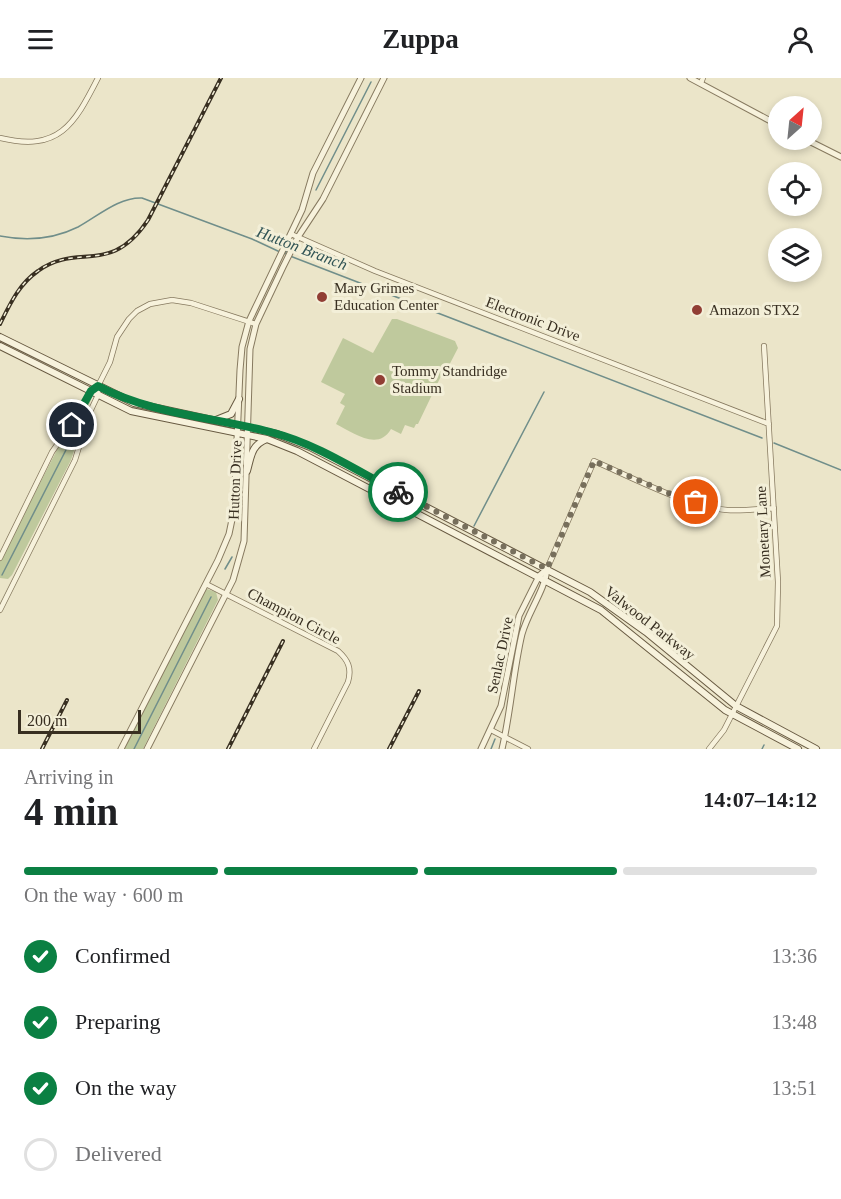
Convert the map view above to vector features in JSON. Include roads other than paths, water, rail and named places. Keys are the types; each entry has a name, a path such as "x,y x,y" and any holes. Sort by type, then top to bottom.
{"main road":[{"name":"Valwood Parkway","path":"0,337 134,403 215,421 248,435 267,439 291,448 359,483 601,610 732,714 798,749"},
{"name":"Valwood Parkway","path":"0,346 131,411 148,416 238,429 248,427 296,440 547,569 606,602 736,706 816,749"},
{"path":"215,421 231,414 239,399"},
{"path":"247,471 256,444 267,439"},
{"path":"359,483 363,474"},
{"path":"461,536 466,527"},
{"path":"601,610 606,602"},
{"path":"665,661 671,653"},
{"path":"781,740 784,733"}],"street":[{"path":"0,138 23,143 44,140 63,131 74,121 98,78"},
{"name":"Hutton Drive","path":"291,243 291,234 302,210 313,173 361,78"},
{"name":"Hutton Drive","path":"147,749 233,580 244,541 250,349 256,324 291,243 298,237 323,199 383,78"},
{"path":"690,78 702,81 768,118"},
{"path":"822,148 841,158"},
{"name":"Electronic Drive","path":"291,234 375,271 769,424"},
{"name":"Hutton Drive","path":"121,749 206,584 229,534 234,510 242,346 249,321 280,266"},
{"path":"0,610 75,460 89,414 98,395 98,386 110,362 117,337 129,319 137,311 150,304 162,300 177,300 256,324"},
{"name":"Monetary Lane","path":"709,749 721,736 777,626 778,582 764,346"},
{"path":"0,558 52,452 74,422 91,391 98,386"},
{"name":"Senlac Drive","path":"502,749 520,647 532,606 546,580 547,569 594,461 680,498 716,508 739,510 774,508"},
{"name":"Senlac Drive","path":"481,749 505,693 519,616 538,576 547,569"},
{"name":"Champion Circle","path":"206,584 338,651 349,664 348,682 314,749"},
{"path":"512,646 520,647"},
{"path":"491,730 528,749"}],"waterway":[{"path":"316,190 371,82"},
{"name":"Hutton Branch","path":"0,236 30,239 59,234 78,227 117,204 142,198 252,239 280,252"},
{"path":"285,254 289,246"},
{"name":"Hutton Branch","path":"290,256 762,438"},
{"path":"474,526 544,392"},
{"path":"774,443 841,470"},
{"path":"2,575 69,444"},
{"path":"225,569 232,557"},
{"path":"134,749 211,597"},
{"path":"491,749 495,739"},
{"path":"762,749 764,745"}],"railway":[{"path":"0,324 20,288 38,271 67,259 107,254 120,248 134,237 148,220 221,78"},
{"path":"228,749 283,641"},
{"path":"389,749 419,691"},
{"path":"42,749 67,700"}],"place":[{"name":"Mary Grimes Education Center","path":"322,297"},
{"name":"Amazon STX2","path":"697,310"},
{"name":"Tommy Standridge Stadium","path":"380,380"}]}
